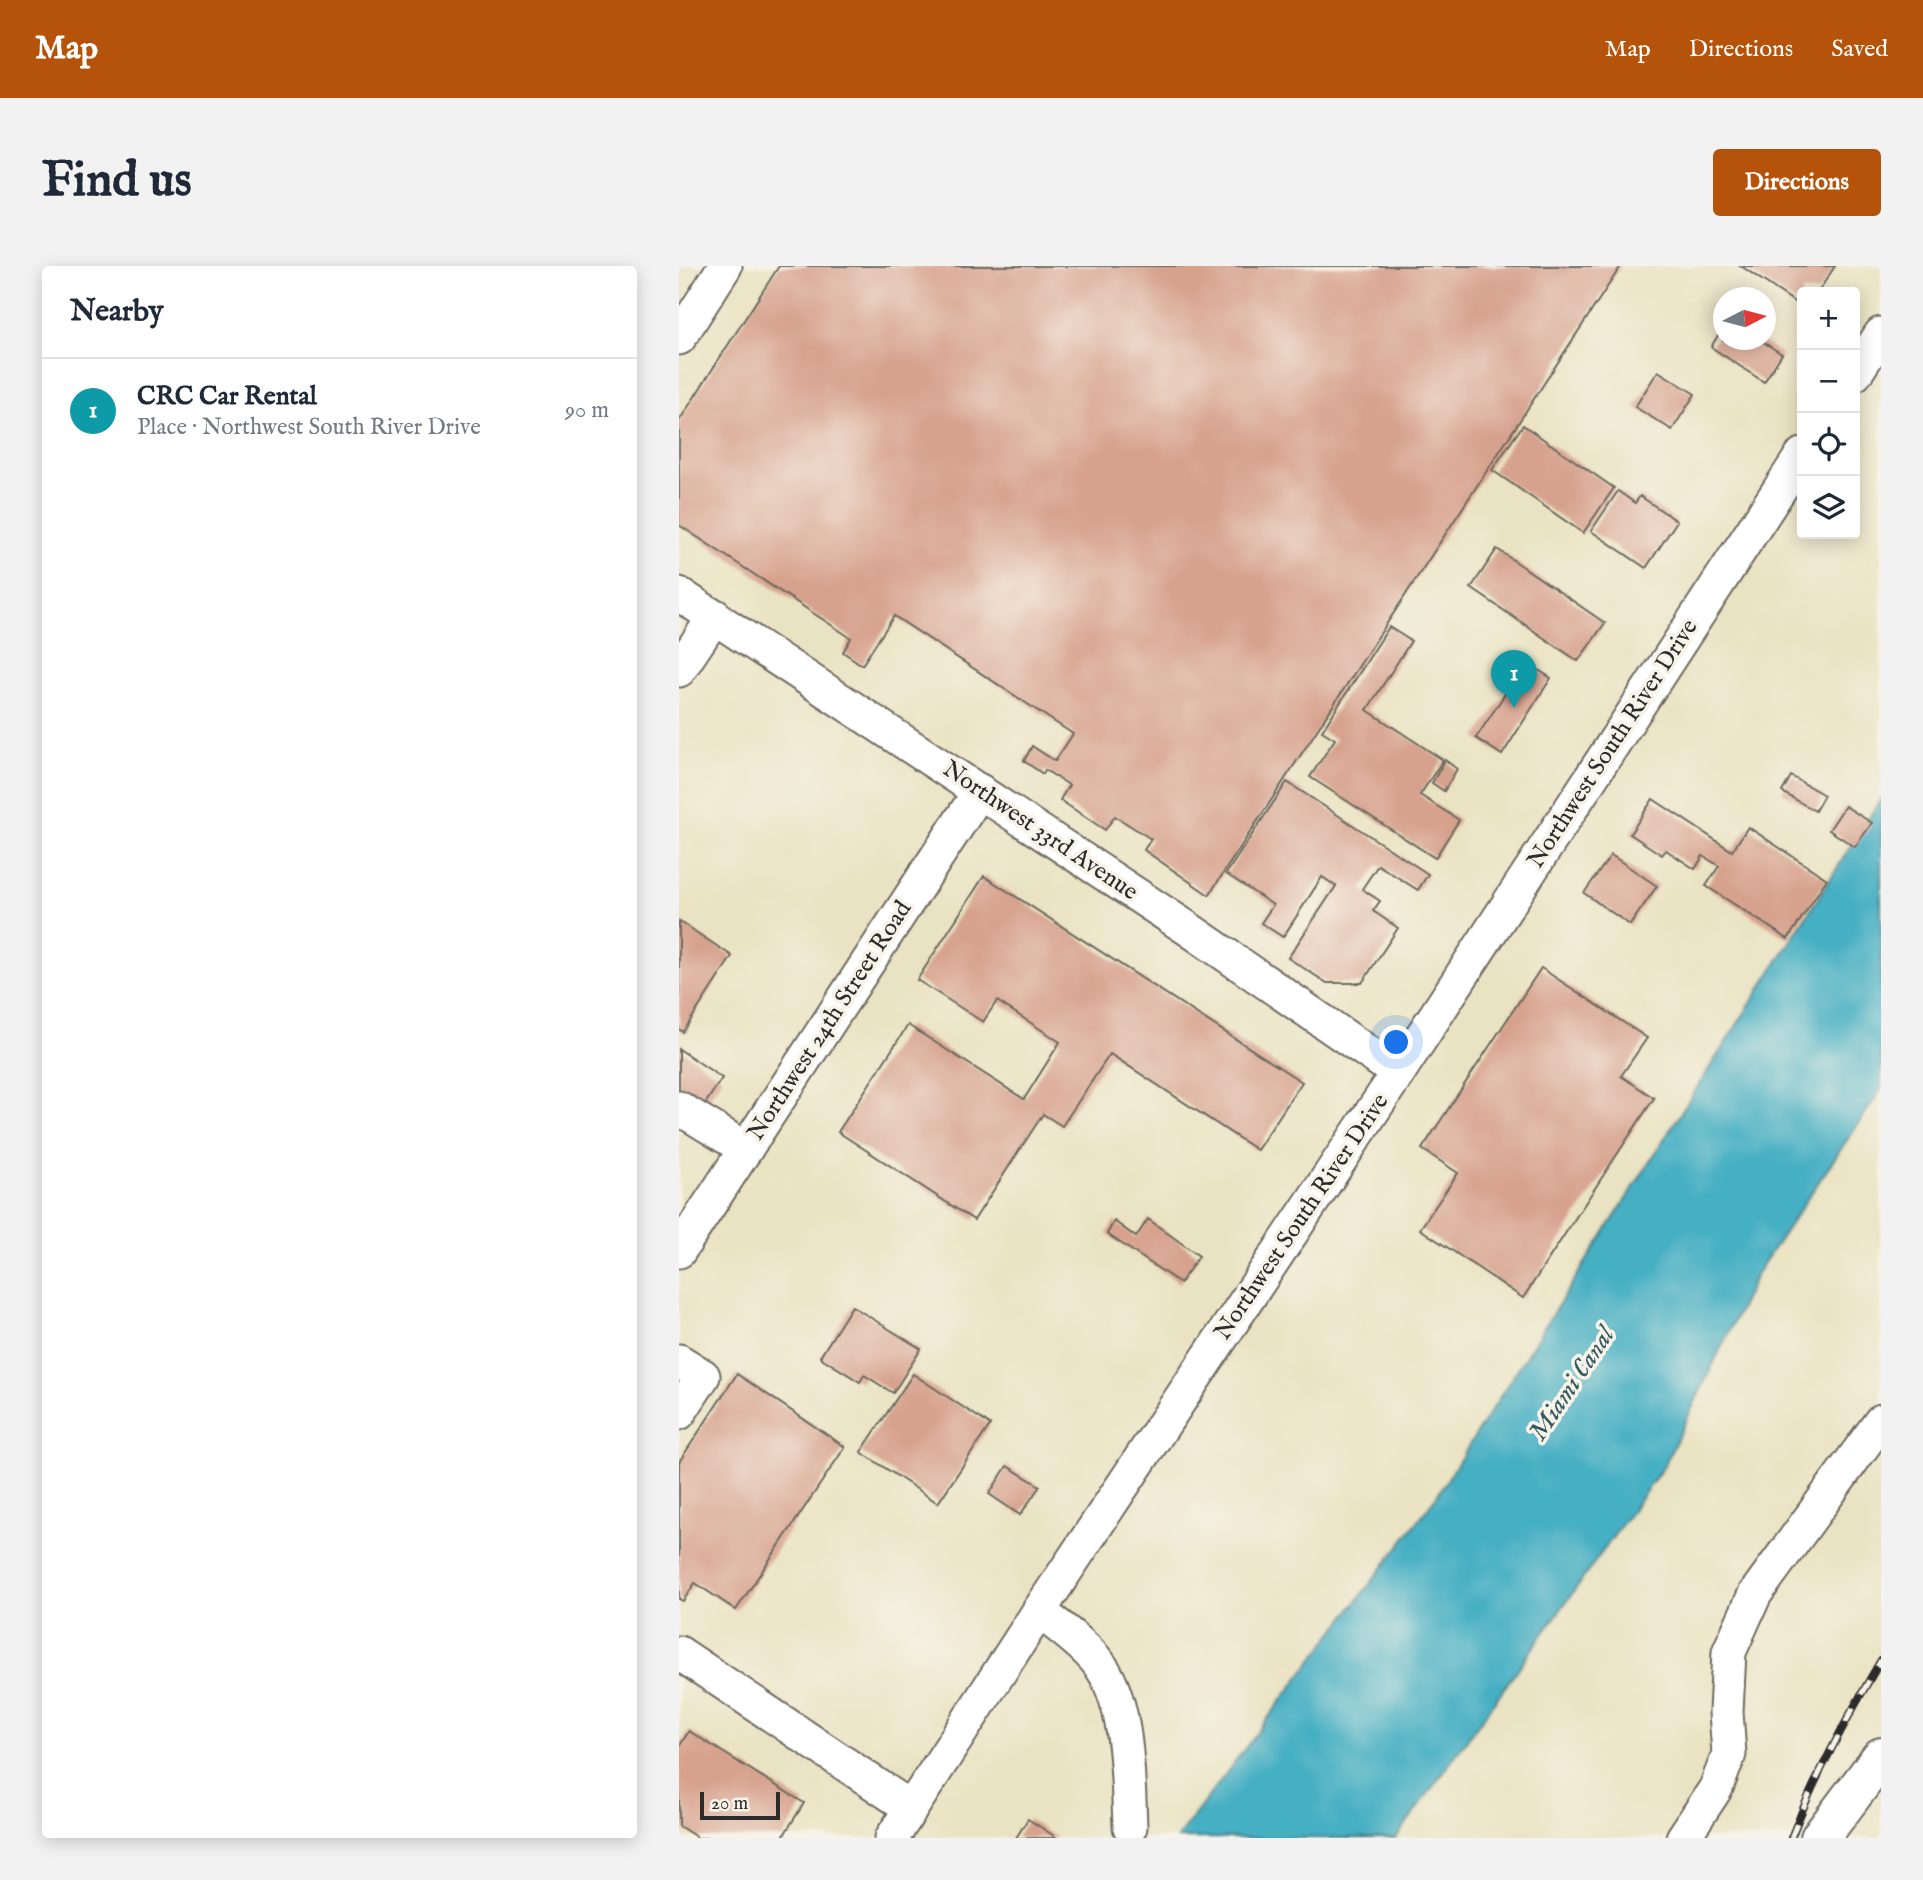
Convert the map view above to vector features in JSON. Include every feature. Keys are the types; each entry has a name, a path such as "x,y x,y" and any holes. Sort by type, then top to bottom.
{"main road":[{"path":"1820,1838 1881,1757"}],"street":[{"path":"679,338 725,266"},
{"path":"1860,366 1881,334"},
{"name":"Northwest South River Drive","path":"892,1838 1039,1611 1398,1073 1797,463"},
{"name":"Northwest 33rd Avenue","path":"679,594 1190,930 1398,1073"},
{"path":"679,670 715,616"},
{"name":"Northwest 24th Street Road","path":"679,1251 980,791"},
{"path":"679,1108 746,1149"},
{"path":"679,1361 703,1376 679,1413"},
{"path":"1683,1838 1716,1788 1729,1754 1726,1712 1728,1652 1755,1594 1881,1421"},
{"path":"1039,1611 1097,1661 1114,1691 1121,1726 1130,1827"},
{"path":"679,1653 911,1808"}],"water":[{"name":"Miami Canal","path":"1881,799 1881,1090 1757,1273 1664,1466 1396,1838 1177,1838 1436,1497"}],"building":[{"path":"779,266 1621,266 1209,895 1144,850 1151,839 1115,816 1105,830 1060,800 1069,785 1045,770 1043,774 1024,761 1032,746 1055,761 1073,734 894,616 862,665 843,652 851,638 679,525 679,421"},
{"path":"1741,266 1835,266 1821,287 1797,287 1797,304"},
{"path":"1716,350 1776,350 1782,354 1764,382"},
{"path":"1658,371 1695,394 1672,430 1635,407"},
{"path":"1523,425 1614,488 1583,533 1492,470"},
{"path":"1618,491 1635,503 1640,496 1677,521 1646,568 1591,531"},
{"path":"1497,549 1605,623 1578,661 1471,588"},
{"path":"1389,627 1411,641 1367,710 1443,760 1420,795 1459,820 1435,858 1310,777 1335,739 1322,731"},
{"path":"1526,662 1551,678 1502,755 1476,738"},
{"path":"1445,760 1457,769 1444,791 1432,783"},
{"path":"1791,776 1824,795 1815,811 1782,792"},
{"path":"1287,782 1428,874 1418,890 1378,865 1362,889 1380,901 1373,911 1398,928 1362,983 1327,983 1288,958 1336,886 1322,877 1283,937 1261,923 1273,905 1226,874"},
{"path":"1653,799 1732,851 1748,827 1827,879 1788,939 1706,886 1719,866 1703,856 1695,869 1666,850 1662,855 1630,834"},
{"path":"1845,806 1872,823 1855,847 1829,830"},
{"path":"1611,855 1657,886 1630,925 1584,893"},
{"path":"984,876 1302,1082 1257,1150 1110,1054 1062,1126 1043,1114 974,1220 838,1132 908,1025 1024,1099 1060,1042 997,1001 983,1022 917,980"},
{"path":"679,921 732,956 683,1032 679,1029"},
{"path":"1541,968 1647,1038 1621,1076 1654,1098 1523,1298 1420,1229 1458,1173 1422,1149"},
{"path":"679,1049 722,1078 703,1107 679,1091"},
{"path":"1148,1219 1199,1256 1180,1283 1107,1234 1114,1221 1136,1237"},
{"path":"852,1306 921,1349 893,1393 864,1375 860,1382 820,1357"},
{"path":"737,1374 845,1447 736,1610 695,1583 683,1601 679,1599 679,1462"},
{"path":"913,1374 990,1425 938,1503 861,1452"},
{"path":"1007,1466 1040,1486 1020,1515 989,1494"},
{"path":"689,1731 804,1803 782,1838 698,1838 679,1826 679,1747"},
{"path":"1028,1819 1057,1838 1016,1838"}],"railway":[{"path":"1791,1838 1832,1748 1881,1660"}],"place":[{"name":"CRC Car Rental","path":"1514,708"}]}
